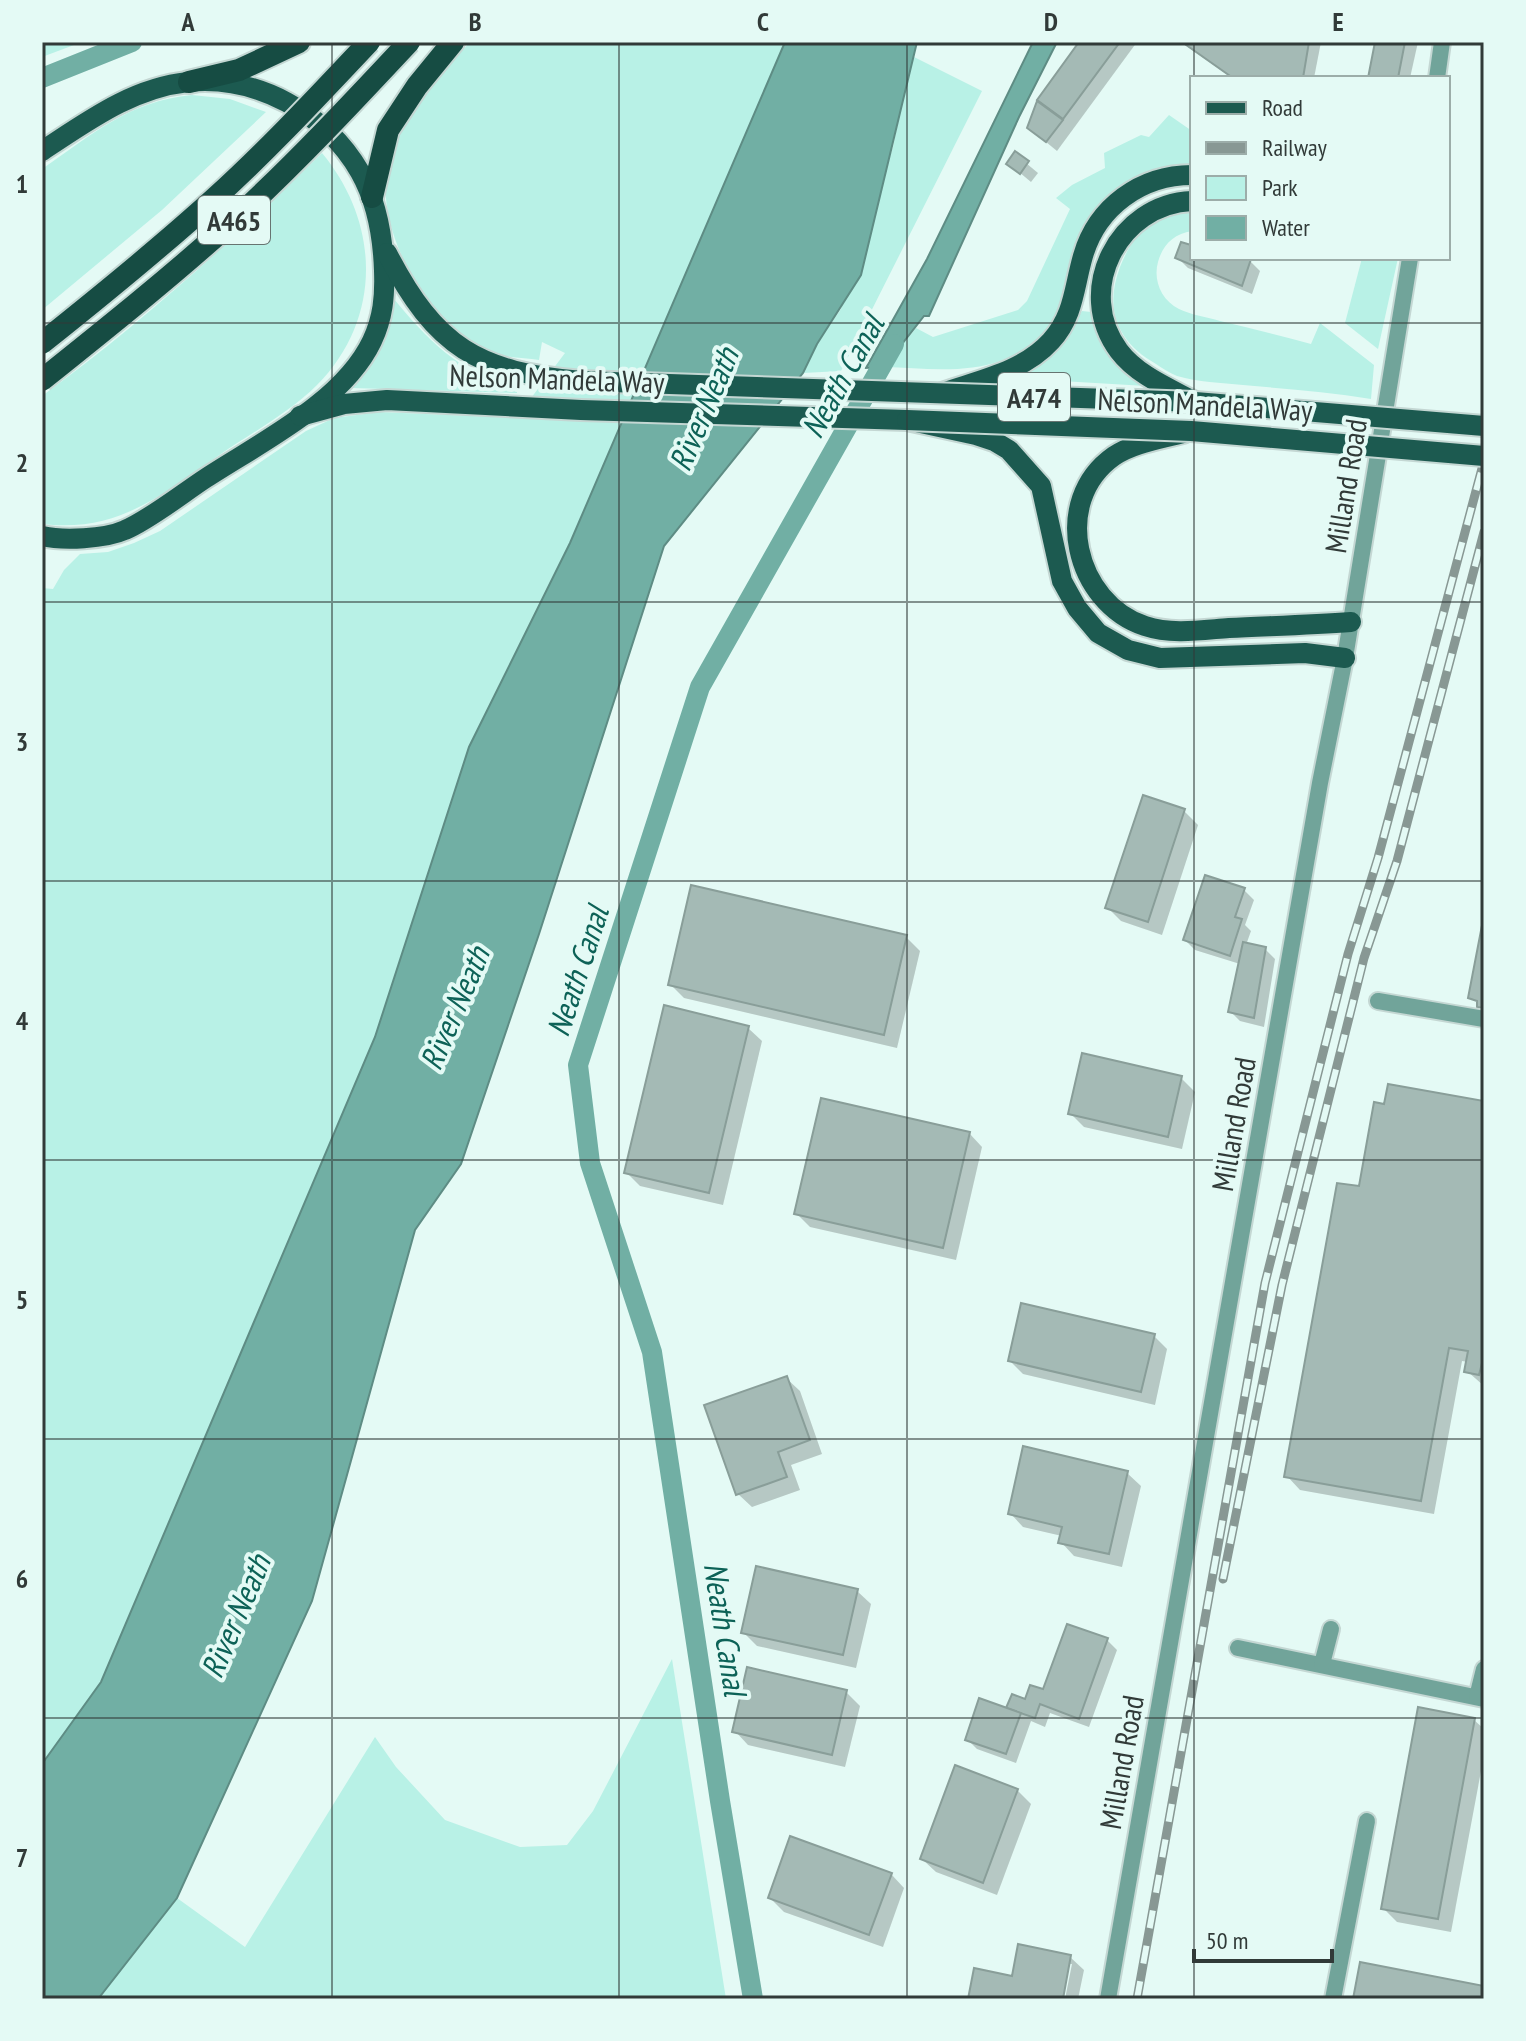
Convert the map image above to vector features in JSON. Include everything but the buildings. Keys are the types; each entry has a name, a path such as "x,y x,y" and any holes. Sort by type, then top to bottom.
{"highway":[{"path":"189,82 239,70 299,42"},
{"name":"A465","path":"42,343 216,197 369,42"},
{"name":"A465","path":"42,380 139,303 235,219 341,115 409,42"},
{"path":"372,197 388,130 417,86 453,42"}],"main road":[{"path":"42,151 123,99 155,88 189,82 224,82 261,90 317,121 360,172 372,197 384,246 385,305 372,342 347,379 300,416 124,531 59,540 42,536"},
{"path":"42,130 81,126"},
{"path":"942,393 1016,367 1043,348 1064,325 1073,308 1087,241 1108,210 1123,197 1156,179 1190,175"},
{"path":"1190,201 1174,201 1159,206 1132,224 1113,248 1102,283 1102,298 1107,329 1127,361 1143,374 1195,402"},
{"name":"Nelson Mandela Way","path":"384,246 404,286 427,317 479,360 512,372 582,381 1195,402 1484,426"},
{"name":"Nelson Mandela Way","path":"300,416 344,404 387,400 581,410 1191,431 1484,456"},
{"path":"907,420 994,441 1026,467 1041,486 1062,581 1077,608 1098,633 1128,650 1160,658 1305,653 1345,658"},
{"path":"1191,431 1137,446 1115,456 1091,479 1078,510 1076,535 1081,559 1099,594 1119,614 1142,625 1175,631 1351,622"}],"street":[{"path":"1437,76 1442,42"},
{"name":"Milland Road","path":"1108,1999 1320,783 1345,658 1410,260"},
{"path":"1378,1001 1484,1019"},
{"path":"1322,1664 1331,1629"},
{"path":"1238,1648 1480,1698 1484,1669"},
{"path":"1333,1999 1367,1821"}],"green space":[{"path":"42,42 82,42 42,57"},
{"path":"470,42 786,42 570,543 469,747 375,1037 101,1682 42,1764 42,588 53,589 64,570 80,554 108,552 160,531 306,431 334,418 380,412 516,418 565,353 542,342 539,360 504,356 485,350 462,335 422,291 406,264 387,206 386,177 393,144 426,94"},
{"path":"912,56 982,91 841,371 803,373 817,344 841,309 893,147"},
{"path":"192,95 230,99 266,112 162,210 42,310 42,169 130,112 170,98"},
{"path":"1169,115 1190,130 1190,165 1137,178 1121,187 1094,212 1076,247 1058,314 1034,342 1012,356 972,368 884,367 916,328 933,337 1018,310 1027,301 1070,209 1056,198 1072,185 1105,168 1104,153 1141,135 1149,137"},
{"path":"322,153 341,180 355,209 366,270 363,301 354,330 339,359 317,385 294,405 157,497 115,517 93,523 42,524 42,396 116,339 186,279"},
{"path":"1190,211 1190,232 1170,241 1158,262 1158,282 1167,300 1189,313 1311,344 1320,323 1374,365 1371,399 1185,378 1163,369 1143,355 1123,335 1117,323 1113,297 1115,282 1126,254 1139,234 1166,217"},
{"path":"1361,260 1398,260 1378,349 1345,323"},
{"path":"394,299 419,328 448,354 480,375 517,385 517,393 352,388 379,346"},
{"path":"1082,311 1091,312 1112,353 1146,386 1027,379 1027,373 1058,349"},
{"path":"672,1659 726,1999 98,1999 177,1898 245,1947 375,1737 396,1767 445,1820 520,1847 567,1845 593,1811"}],"water":[{"name":"River Neath","path":"785,42 917,42 861,275 817,344 803,373 664,546 461,1164 415,1230 312,1601 177,1898 98,1999 42,1999 42,1764 101,1682 375,1037 469,747 570,543"},
{"path":"1033,42 1057,42 1019,117 929,316 924,316 884,367 866,368 927,259"}],"waterway":[{"path":"42,78 132,42"},
{"name":"Neath Canal","path":"753,1999 652,1352 590,1163 578,1065 700,687 894,344"}],"railway":[{"path":"1137,1999 1265,1283 1348,954 1378,858 1484,461"},
{"path":"1223,1579 1282,1285 1364,958 1397,861 1484,532"}]}
